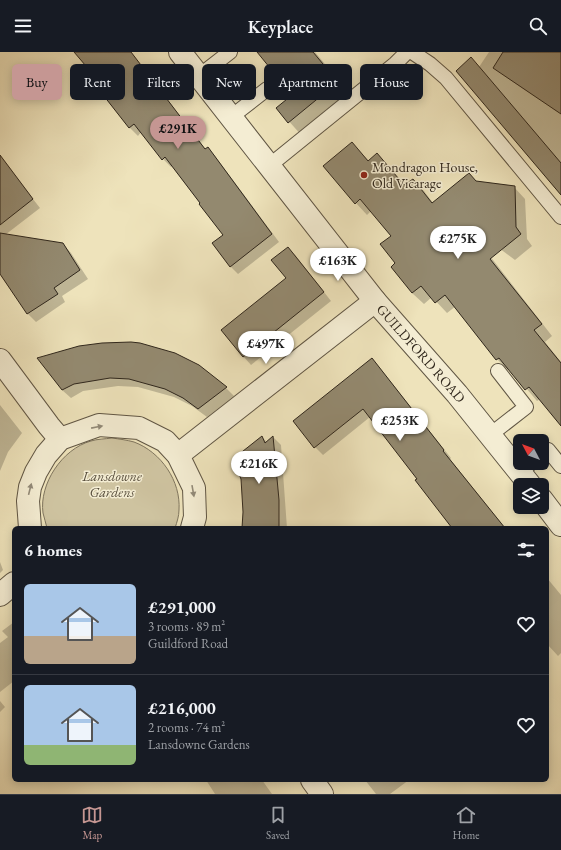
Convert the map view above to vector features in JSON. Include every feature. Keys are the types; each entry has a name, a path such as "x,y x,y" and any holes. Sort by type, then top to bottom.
{"street":[{"name":"GUILDFORD ROAD","path":"180,52 374,301 457,394 490,435 527,473"},
{"path":"178,455 374,301"},
{"path":"0,360 60,439"},
{"path":"30,526 28,501 30,487 36,472 46,455 60,439 99,425 139,428 164,442 178,455 194,488 195,517 193,526"},
{"path":"549,509 561,525"},
{"path":"0,595 12,585"},
{"path":"313,782 322,794"}],"lane":[{"path":"199,76 230,52"},
{"path":"270,166 395,64 407,52"},
{"path":"412,52 430,64 446,78 561,217"},
{"path":"231,117 264,91"},
{"path":"490,435 526,407 498,371"},
{"path":"549,451 561,466"}],"green space":[{"name":"Lansdowne Gardens","path":"112,438 134,442 153,453 161,460 173,478 177,489 179,514 176,526 46,526 43,513 43,502 49,480 62,460 80,445 93,440"}],"building":[{"path":"74,52 131,52 140,64 133,64 133,100 168,100 205,149 208,147 272,234 230,267 212,243 223,235 199,204 200,203 165,157 162,160 134,124 129,128 107,100 125,100 125,64 84,64"},
{"path":"257,52 313,52 323,64 267,64"},
{"path":"503,52 561,52 561,114 493,68"},
{"path":"471,57 561,163 561,195 456,71"},
{"path":"286,100 316,100 288,123 276,108"},
{"path":"352,142 368,161 377,153 404,185 413,179 432,203 469,173 476,181 515,186 516,227 521,234 490,259 542,324 534,330 561,363 561,426 529,387 525,390 499,358 496,360 445,295 435,303 421,286 412,293 391,267 395,263 380,244 391,236 360,199 355,204 323,166"},
{"path":"0,155 33,199 0,225"},
{"path":"0,233 63,243 80,270 54,288 58,294 27,314 0,274"},
{"path":"288,247 324,292 243,357 221,330 286,278 271,260"},
{"path":"102,343 140,343 175,353 199,365 227,387 198,409 183,398 165,389 129,379 110,378 74,384 62,390 37,358 79,346"},
{"path":"372,358 444,450 443,451 503,526 450,526 415,480 417,479 363,409 314,448 293,421"},
{"path":"262,436 265,443 273,436 279,500 279,526 242,526 243,512 241,479 233,459"}],"place":[{"name":"Mondragon House, Old Vicarage","path":"364,175"}]}
